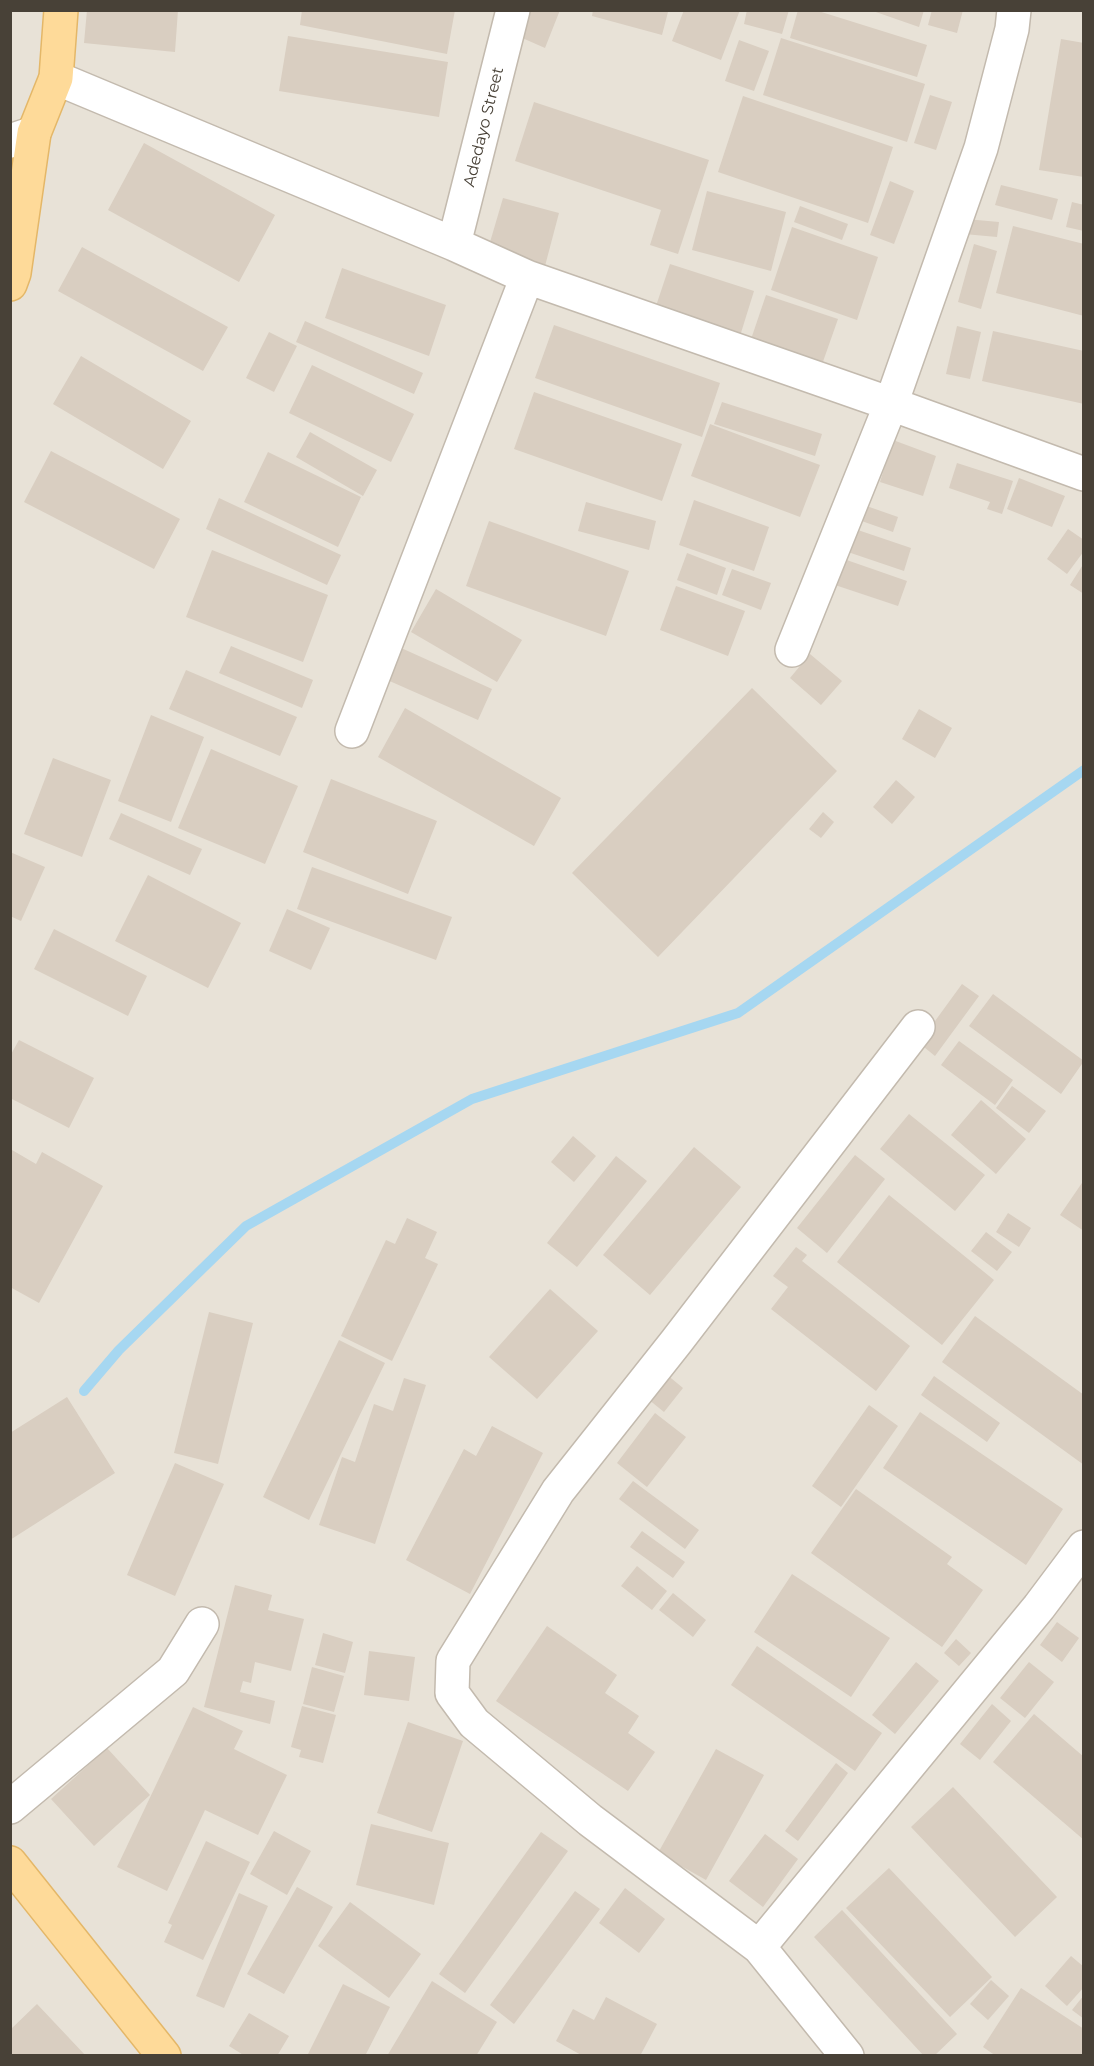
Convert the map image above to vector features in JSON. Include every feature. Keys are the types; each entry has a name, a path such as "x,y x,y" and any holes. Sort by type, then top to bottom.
{"main road":[{"path":"10,284 14,273 22,137 56,78 61,10"},
{"path":"10,1863 164,2055"}],"street":[{"name":"Adedayo Street","path":"454,244 513,10"},
{"path":"792,650 891,404 981,148 1012,28 1014,10"},
{"path":"56,78 454,244 526,277 891,404 1083,474"},
{"path":"352,731 526,277"},
{"path":"847,2055 759,1947 590,1820 474,1724 452,1693 453,1661 558,1491 918,1027"},
{"path":"759,1947 1039,1607 1083,1547"},
{"path":"10,1807 172,1671 202,1624"}],"shaded area":[{"path":"11,11 1083,11 1083,2055 11,2055"}],"building":[{"path":"87,10 178,10 175,52 84,43"},
{"path":"302,10 455,10 447,54 300,25"},
{"path":"531,10 560,10 545,48 520,37"},
{"path":"593,10 663,10 668,12 662,35 592,16"},
{"path":"684,10 740,10 721,60 672,41"},
{"path":"747,10 789,10 782,34 744,24"},
{"path":"798,10 815,10 927,45 917,77 790,38"},
{"path":"870,10 924,10 919,27"},
{"path":"932,10 963,10 957,33 928,25"},
{"path":"288,36 448,62 439,117 279,91"},
{"path":"781,38 925,84 907,142 763,95"},
{"path":"1061,39 1084,43 1084,177 1039,170"},
{"path":"739,40 769,51 754,91 725,81"},
{"path":"930,95 952,102 936,150 914,143"},
{"path":"743,96 893,147 868,223 718,172"},
{"path":"534,102 709,160 678,254 650,245 661,210 515,161"},
{"path":"144,143 275,215 239,282 108,210"},
{"path":"890,181 914,191 894,244 870,235"},
{"path":"1001,185 1058,199 1052,220 995,205"},
{"path":"707,191 786,212 771,271 692,250"},
{"path":"503,198 559,213 545,266 488,249"},
{"path":"1072,202 1084,205 1084,231 1066,227"},
{"path":"800,206 848,224 842,240 794,222"},
{"path":"966,219 999,222 997,237 964,234"},
{"path":"1013,226 1084,244 1084,316 996,293"},
{"path":"792,227 878,257 857,320 771,290"},
{"path":"974,244 997,251 981,309 958,302"},
{"path":"82,247 228,327 203,371 58,291"},
{"path":"670,264 754,291 740,336 655,309"},
{"path":"342,268 446,305 429,356 325,318"},
{"path":"766,295 838,319 819,373 748,348"},
{"path":"305,321 423,373 414,394 296,342"},
{"path":"554,325 720,383 702,437 535,378"},
{"path":"957,326 981,332 970,379 946,374"},
{"path":"993,331 1084,351 1084,404 982,381"},
{"path":"269,332 297,346 274,392 246,378"},
{"path":"81,356 191,421 163,469 53,404"},
{"path":"312,365 414,414 391,462 289,413"},
{"path":"534,392 682,444 662,501 514,449"},
{"path":"722,402 822,434 815,456 714,424"},
{"path":"710,424 820,465 800,517 691,476"},
{"path":"310,432 377,470 363,496 296,457"},
{"path":"893,440 936,456 923,496 880,482"},
{"path":"51,451 180,519 154,569 24,502"},
{"path":"268,452 361,497 338,547 244,502"},
{"path":"957,463 1013,481 1002,514 987,509 990,502 949,488"},
{"path":"1019,478 1065,496 1052,527 1007,509"},
{"path":"219,498 341,555 327,585 206,529"},
{"path":"694,500 769,527 754,571 679,545"},
{"path":"586,502 656,521 649,550 578,531"},
{"path":"858,503 898,517 893,532 853,518"},
{"path":"489,521 629,571 606,636 466,586"},
{"path":"849,527 911,548 904,571 842,550"},
{"path":"1068,529 1084,540 1084,551 1067,574 1047,559"},
{"path":"212,550 328,595 303,662 186,617"},
{"path":"687,553 726,568 717,595 677,580"},
{"path":"838,557 907,581 898,606 829,583"},
{"path":"1084,563 1084,594 1070,585"},
{"path":"732,569 771,583 761,610 722,595"},
{"path":"676,586 745,611 728,656 660,630"},
{"path":"436,589 522,640 497,682 411,632"},
{"path":"231,646 313,680 302,708 219,673"},
{"path":"399,647 492,689 478,720 385,679"},
{"path":"810,654 842,681 821,705 790,678"},
{"path":"186,670 297,717 280,756 169,709"},
{"path":"752,688 837,771 658,957 572,873"},
{"path":"405,708 561,798 534,846 378,757"},
{"path":"919,709 952,728 935,758 902,739"},
{"path":"151,715 204,737 171,822 118,801"},
{"path":"211,749 298,786 265,864 178,828"},
{"path":"53,758 111,780 82,857 24,834"},
{"path":"331,779 437,821 408,894 303,852"},
{"path":"896,780 915,797 892,824 873,807"},
{"path":"823,812 834,822 821,838 809,829"},
{"path":"121,813 202,849 190,875 109,839"},
{"path":"10,852 45,867 21,921 10,916"},
{"path":"312,867 452,917 436,960 297,909"},
{"path":"148,875 241,923 208,988 115,941"},
{"path":"287,909 330,928 311,970 269,951"},
{"path":"54,929 147,976 128,1016 34,969"},
{"path":"962,984 979,996 935,1056 919,1043"},
{"path":"993,994 1084,1061 1061,1094 969,1026"},
{"path":"19,1040 94,1078 69,1128 10,1098 10,1056"},
{"path":"959,1041 1013,1080 995,1105 941,1065"},
{"path":"1012,1086 1046,1111 1029,1133 996,1108"},
{"path":"981,1100 1026,1139 996,1174 951,1135"},
{"path":"909,1114 985,1175 955,1211 880,1149"},
{"path":"573,1136 596,1156 574,1182 551,1162"},
{"path":"694,1147 741,1187 650,1295 603,1255"},
{"path":"12,1150 36,1164 42,1152 103,1186 39,1303 10,1287"},
{"path":"855,1155 885,1179 827,1253 797,1228"},
{"path":"616,1156 647,1181 577,1267 547,1243"},
{"path":"1084,1180 1084,1231 1060,1215"},
{"path":"889,1195 994,1280 942,1345 837,1262"},
{"path":"1008,1213 1031,1228 1019,1247 996,1232"},
{"path":"407,1218 437,1232 425,1258 438,1264 392,1361 341,1336 386,1240 395,1244"},
{"path":"986,1232 1012,1252 997,1271 971,1251"},
{"path":"796,1247 807,1255 802,1261 910,1346 876,1391 771,1309 788,1287 773,1276"},
{"path":"550,1289 598,1331 537,1399 489,1357"},
{"path":"209,1312 253,1323 218,1464 174,1453"},
{"path":"975,1316 1084,1395 1084,1465 942,1362"},
{"path":"339,1340 385,1363 309,1520 263,1497"},
{"path":"666,1374 683,1388 664,1412 648,1399"},
{"path":"934,1376 1000,1423 987,1442 921,1395"},
{"path":"404,1378 426,1385 375,1544 319,1525 342,1457 355,1462 374,1404 393,1411"},
{"path":"67,1397 115,1473 10,1540 10,1433"},
{"path":"869,1405 898,1426 841,1507 812,1486"},
{"path":"920,1412 1063,1509 1026,1565 883,1468"},
{"path":"655,1413 686,1437 647,1487 617,1463"},
{"path":"492,1426 543,1453 470,1594 406,1560 464,1449 476,1456"},
{"path":"175,1463 224,1484 175,1596 127,1575"},
{"path":"633,1481 699,1530 685,1549 619,1499"},
{"path":"856,1489 952,1557 947,1564 983,1590 942,1647 811,1553"},
{"path":"642,1531 685,1562 673,1578 630,1547"},
{"path":"637,1566 667,1591 652,1610 621,1586"},
{"path":"792,1574 890,1638 851,1697 754,1632"},
{"path":"235,1585 272,1595 268,1610 304,1619 291,1671 255,1662 251,1683 243,1681 240,1692 275,1701 270,1724 204,1707"},
{"path":"673,1593 706,1620 693,1637 659,1610"},
{"path":"1057,1622 1079,1638 1062,1662 1040,1645"},
{"path":"547,1626 617,1675 605,1693 639,1716 628,1733 655,1752 628,1791 496,1701"},
{"path":"323,1633 353,1642 345,1673 315,1665"},
{"path":"956,1639 971,1653 959,1666 944,1653"},
{"path":"757,1646 882,1733 855,1771 731,1685"},
{"path":"369,1651 415,1657 409,1701 364,1695"},
{"path":"916,1662 939,1681 895,1734 872,1715"},
{"path":"1029,1662 1054,1682 1025,1718 1000,1698"},
{"path":"312,1667 344,1676 334,1712 303,1704"},
{"path":"992,1704 1011,1721 980,1760 960,1744"},
{"path":"302,1706 336,1715 323,1763 299,1757 301,1750 291,1747"},
{"path":"193,1707 243,1731 234,1749 287,1775 258,1835 205,1810 167,1891 117,1867"},
{"path":"1034,1714 1084,1757 1084,1840 993,1762"},
{"path":"408,1722 463,1741 432,1832 377,1813"},
{"path":"107,1748 150,1795 94,1846 51,1799"},
{"path":"716,1749 764,1775 706,1880 658,1853"},
{"path":"836,1763 848,1773 798,1841 785,1831"},
{"path":"953,1787 1057,1897 1015,1937 911,1827"},
{"path":"371,1824 449,1843 434,1905 356,1885"},
{"path":"274,1831 311,1851 287,1895 250,1874"},
{"path":"541,1832 568,1851 465,1993 439,1974"},
{"path":"765,1834 798,1859 763,1907 729,1881"},
{"path":"206,1841 250,1862 203,1960 164,1942 172,1925 168,1923"},
{"path":"889,1868 992,1977 950,2017 846,1908"},
{"path":"297,1887 333,1907 284,1994 247,1974"},
{"path":"625,1888 665,1919 639,1953 599,1923"},
{"path":"575,1891 600,1909 514,2024 490,2005"},
{"path":"239,1893 268,1906 224,2008 196,1996"},
{"path":"350,1902 421,1954 389,1998 318,1946"},
{"path":"842,1910 957,2034 934,2056 924,2056 814,1937"},
{"path":"1071,1956 1084,1967 1084,1987 1067,2006 1045,1986"},
{"path":"991,1980 1009,1996 988,2020 970,2004"},
{"path":"432,1981 497,2022 476,2056 387,2056"},
{"path":"343,1984 390,2007 365,2056 307,2056"},
{"path":"1021,1988 1084,2029 1084,2056 996,2056 983,2047"},
{"path":"1084,1995 1084,2019 1072,2010"},
{"path":"606,1997 657,2024 640,2056 583,2056 556,2041 573,2009 594,2020"},
{"path":"37,2004 86,2056 10,2056 10,2030"},
{"path":"249,2013 289,2036 277,2056 245,2056 229,2046"}],"waterway":[{"path":"84,1391 119,1350 246,1226 472,1099 738,1013 1084,770"}]}
